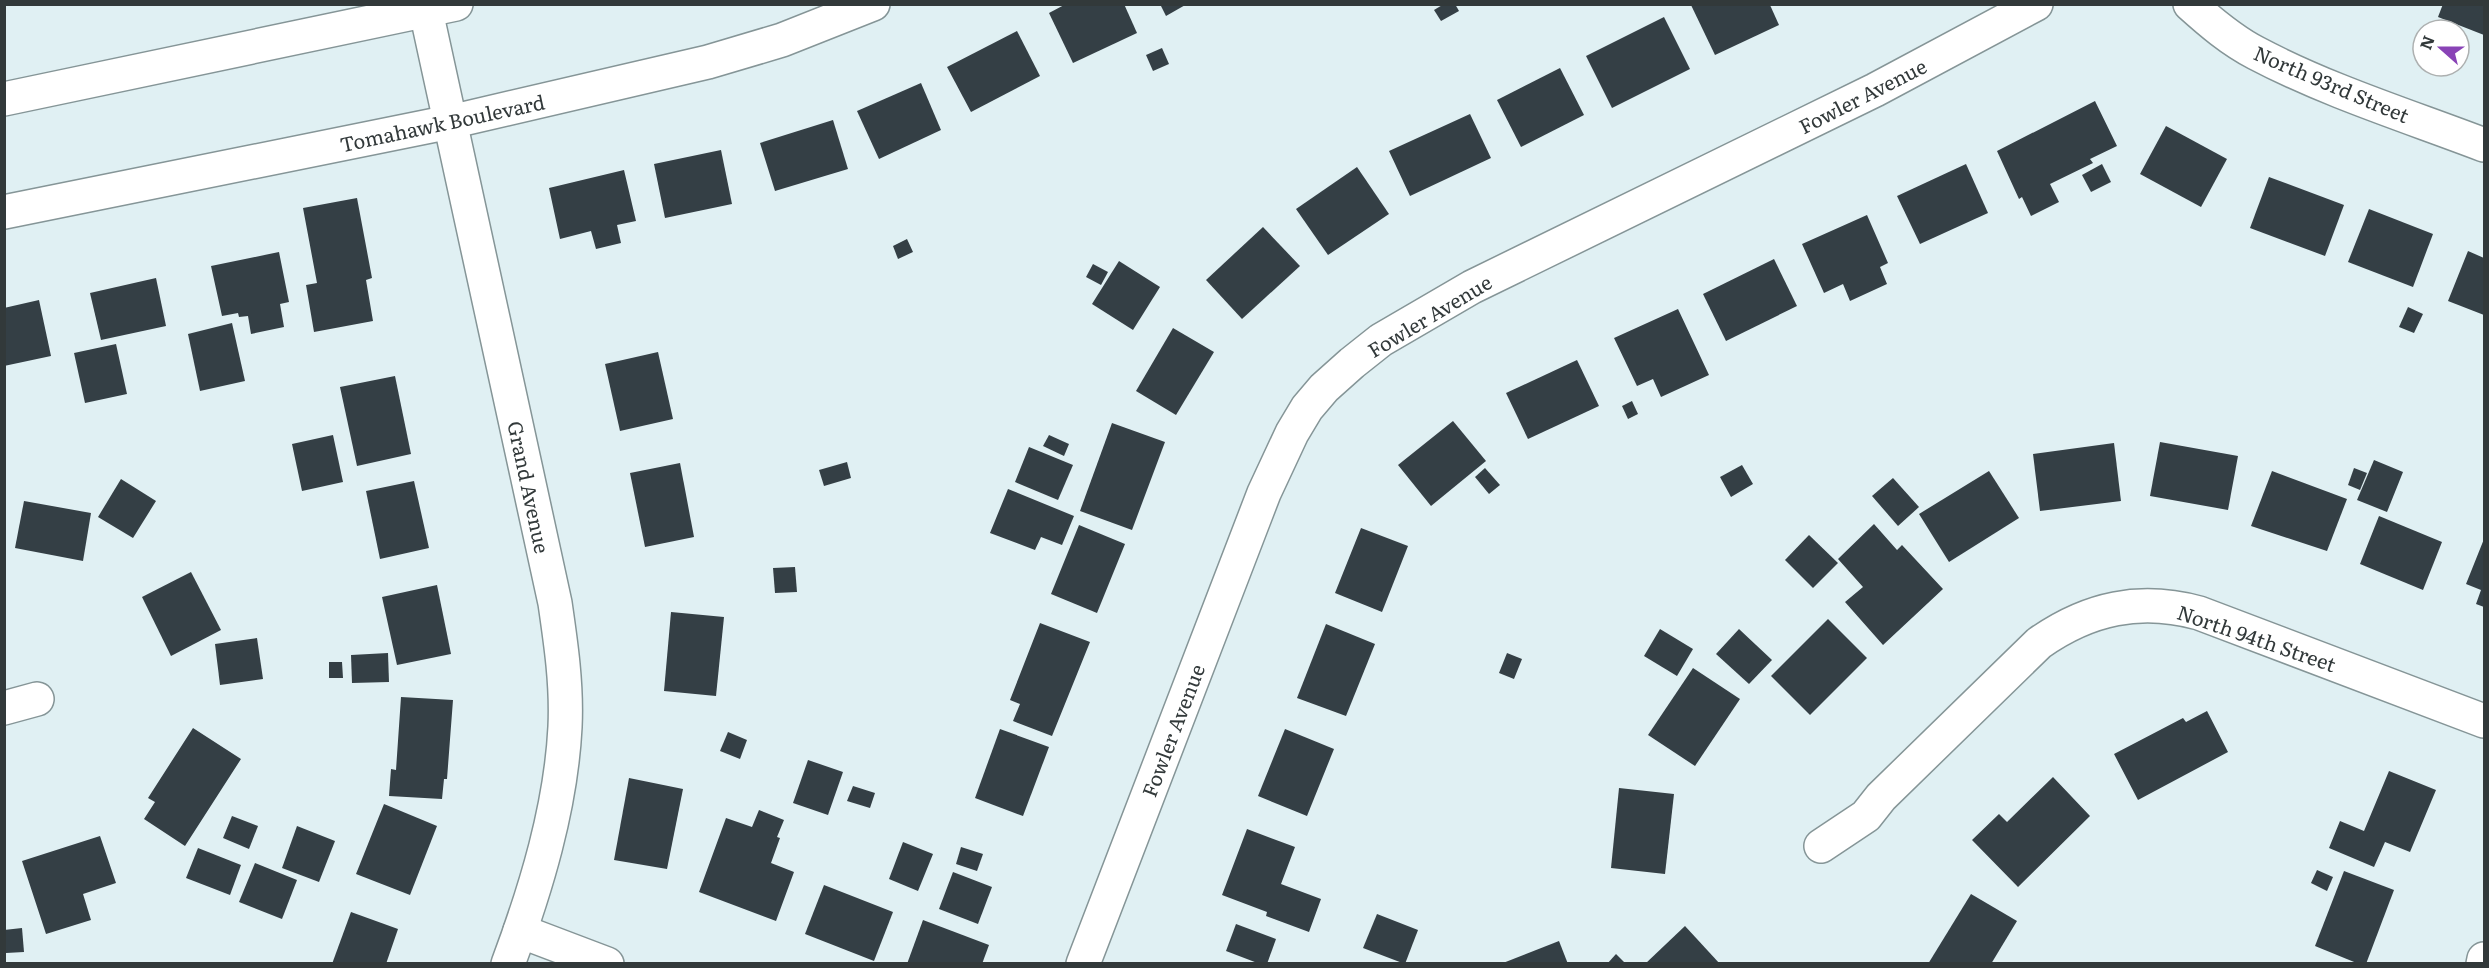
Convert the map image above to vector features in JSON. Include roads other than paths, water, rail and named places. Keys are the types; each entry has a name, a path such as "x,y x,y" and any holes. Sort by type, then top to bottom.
{"street":[{"name":"Tomahawk Boulevard","path":"4,212 450,122 708,62 782,40 873,4"},
{"name":"Fowler Avenue","path":"1083,963 1264,493 1292,433 1307,408 1324,388 1381,340 1472,287 1875,90 2036,4"},
{"name":"North 93rd Street","path":"2190,4 2220,30 2254,52 2311,78 2484,145"},
{"name":"Grand Avenue","path":"441,8 450,122 555,603 564,661 565,727 558,792 520,931 508,963"},
{"path":"4,99 441,8"},
{"name":"North 94th Street","path":"1821,846 1866,816 1881,797 2039,643 2061,628 2103,610 2151,605 2199,613 2484,721"},
{"path":"4,708 37,699"},
{"path":"520,931 607,963"}]}
